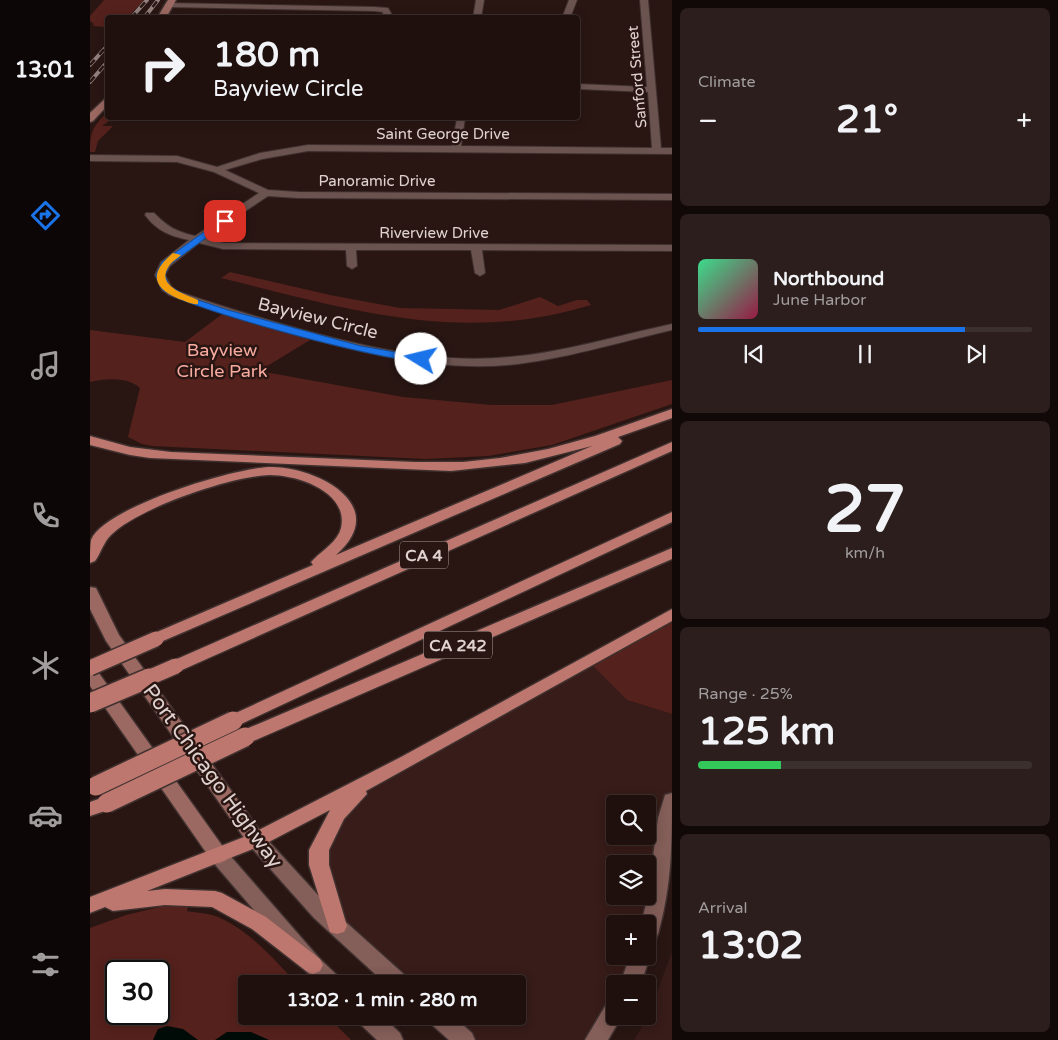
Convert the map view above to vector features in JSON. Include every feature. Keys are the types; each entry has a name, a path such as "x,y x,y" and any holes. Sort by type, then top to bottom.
{"highway":[{"path":"90,440 123,449 178,455 420,466 466,466 504,462 560,450 672,413"},
{"path":"90,668 672,417"},
{"name":"CA 4","path":"90,703 672,446"},
{"path":"90,558 98,540 110,527 125,518 227,478 249,473 271,472 294,474 328,486 347,506 350,518 348,531 342,543 330,555 315,565 265,592"},
{"path":"93,788 672,516"},
{"name":"CA 242","path":"98,806 245,737 672,553"},
{"path":"90,905 256,840 407,762 672,614"},
{"path":"614,647 672,619"},
{"path":"338,926 318,865 319,850 337,814 353,798 407,762"},
{"path":"90,905 165,897 215,899 259,923 313,965"}],"main road":[{"path":"163,15 170,3"},
{"path":"90,103 105,95"},
{"path":"90,119 105,95"},
{"name":"Port Chicago Highway","path":"90,592 112,637 256,840"},
{"path":"90,673 219,856"}],"street":[{"path":"478,15 480,0"},
{"path":"567,15 573,0"},
{"name":"Sanford Street","path":"644,0 657,151"},
{"path":"170,3 180,6 374,9 385,10 387,15"},
{"path":"222,15 226,6"},
{"path":"580,88 652,90"},
{"path":"456,149 462,120"},
{"name":"Saint George Drive","path":"217,170 260,156 308,148 672,151"},
{"name":"Panoramic Drive","path":"90,158 177,159 217,170 266,193 308,196 672,197"},
{"name":"Bayview Circle","path":"266,193 197,239 165,264 160,275 166,288 173,293 225,312 361,349 421,359 474,363 509,362 672,327"},
{"name":"Riverview Drive","path":"150,215 163,228 172,233 223,246 672,248"},
{"path":"351,247 352,266"},
{"path":"476,248 480,273"},
{"path":"653,915 661,872 664,829 672,800"},
{"name":"Port Chicago Highway","path":"256,840 320,912 391,975"},
{"path":"219,856 324,975"},
{"path":"596,1040 606,1024"},
{"path":"376,1025 392,1040"},
{"path":"448,1025 464,1040"}],"shaded area":[{"path":"588,661 627,700 672,714 672,800 656,900 656,855 606,855 606,905 655,905 653,915 606,915 606,965 637,965 633,975 606,975 606,1024 596,1040 464,1040 448,1025 526,1025 526,975 391,975 337,926 319,865 353,797"},
{"path":"672,952 672,1040 634,1040 643,1025 656,1025 656,995"},
{"path":"167,1026 183,1029 198,1040 153,1040 158,1029"},
{"path":"227,1032 251,1032 269,1040 215,1040"}],"green space":[{"path":"104,0 144,0 130,15 105,15 105,27 93,26 94,24 90,21 90,16"},
{"path":"105,114 105,120 110,120 102,126 113,126 98,141 95,152 90,152 93,130"},
{"path":"230,272 330,295 400,308 499,310 540,297 558,306 577,300 587,300 591,305 543,317 496,322 450,322 404,318 359,311 221,278"},
{"name":"Bayview Circle Park","path":"225,312 315,337 259,371 403,397 492,405 552,405 672,380 672,404 552,445 488,456 425,459 152,446 142,444 128,437 140,388 130,382 116,379 90,382 90,330 185,342"},
{"path":"672,619 672,714 627,700 588,661"},
{"path":"164,906 188,907 187,911 214,916 230,923 251,937 288,975 238,975 238,1025 336,1025 351,1040 90,1040 90,928 126,915"}],"railway":[{"path":"134,15 147,0"},
{"path":"146,15 158,0"},
{"path":"90,65 105,48"},
{"path":"90,82 105,64"}],"slow traffic":[{"path":"176,255 165,264 160,275 162,282 173,293 195,302"}],"route":[{"path":"225,221 197,239 165,264 160,275 166,288 186,299 225,312 361,349 421,359"}]}
